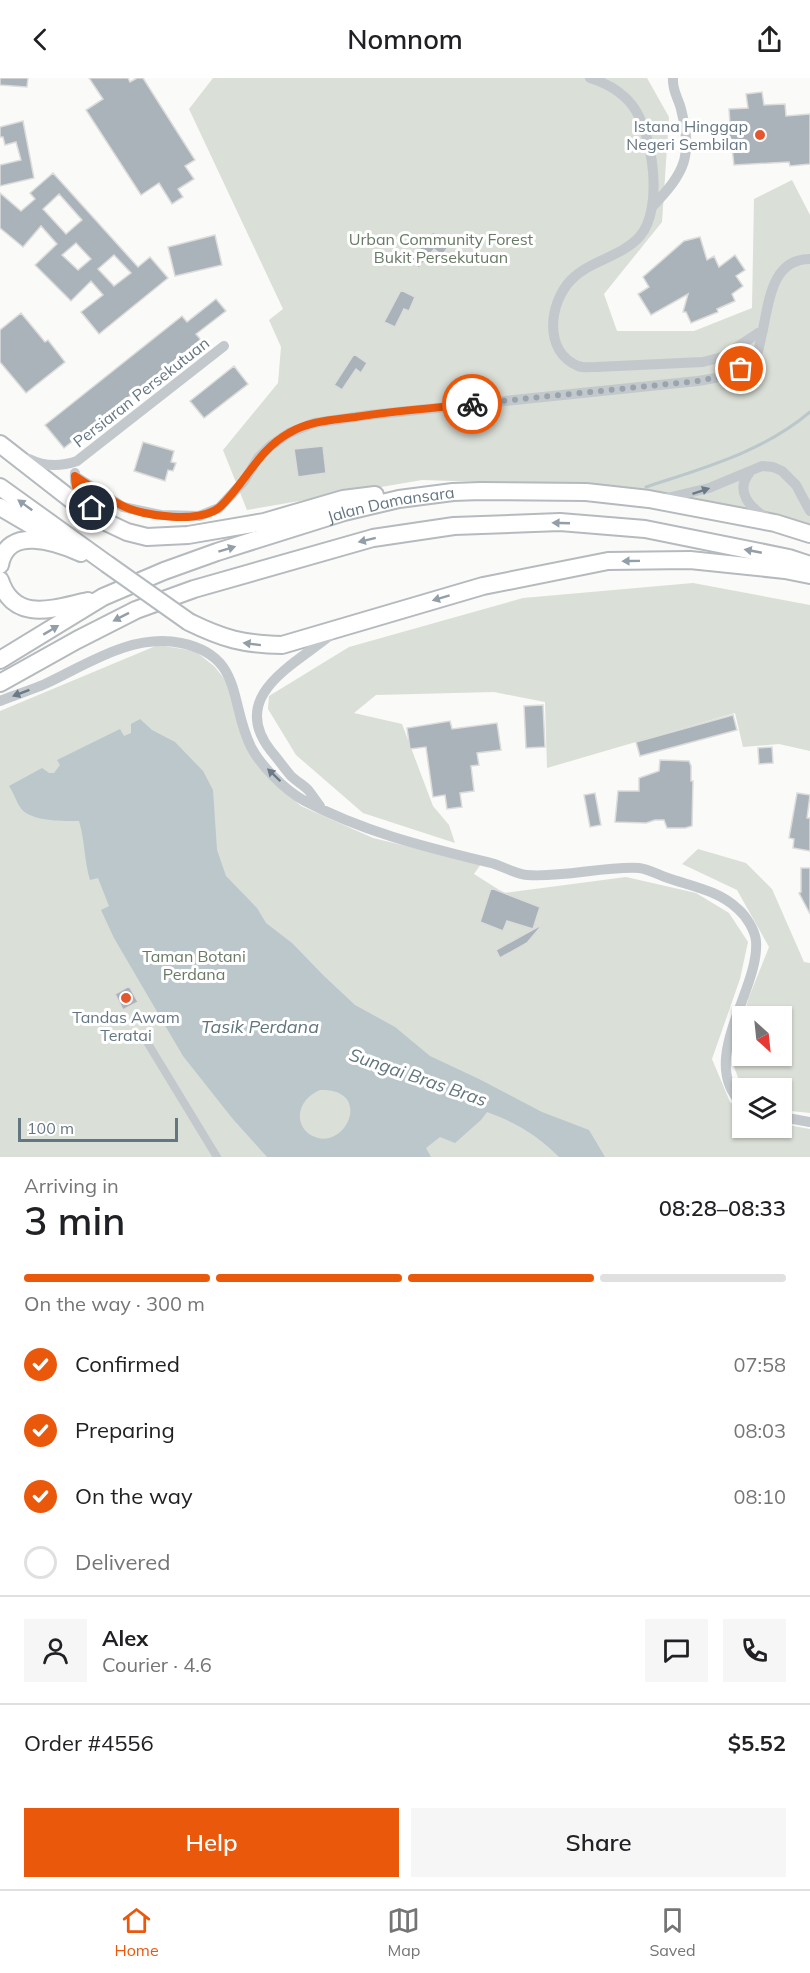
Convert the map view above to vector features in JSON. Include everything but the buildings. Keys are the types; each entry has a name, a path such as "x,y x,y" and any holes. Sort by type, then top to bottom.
{"main road":[{"path":"4,447 91,514 128,532 147,537 188,535 264,522 343,499 415,490 453,492"},
{"path":"0,487 189,622 218,636 250,645 282,645 483,586 608,561 690,560 810,575"},
{"name":"Jalan Damansara","path":"0,660 104,597 165,571 344,512 399,499 453,492 586,492 649,499 775,523 810,534"},
{"path":"0,507 66,546 106,564"},
{"name":"Jalan Damansara","path":"0,683 136,610 194,589 373,538 454,526 560,522 645,529 789,558 810,565"},
{"path":"0,565 7,550 15,543 28,539 66,546"},
{"path":"732,564 810,587"},
{"path":"0,580 8,598 26,608 52,610 104,597"}],"street":[{"path":"590,78 603,82 623,95 637,112 645,131 652,163 654,193 648,223 640,236 626,248 579,272 560,294 554,309 554,334 555,342 565,358 579,367 596,368 703,362 722,357 763,330"},
{"path":"652,207 678,177 683,167 687,147 679,104 672,89 673,78"},
{"path":"75,476 123,507 160,515 199,516 219,508 244,481 258,458 270,446 289,433 314,423 369,415 698,381 725,376 741,369 757,355 776,279 783,268 791,262 810,259"},
{"name":"Persiaran Persekutuan","path":"77,461 224,346"},
{"path":"4,447 39,464 60,465 77,461 75,487 80,498 112,525"},
{"path":"649,499 690,494 762,466 782,471 796,485 810,511"},
{"path":"750,472 744,482 744,496 755,511 775,523"},
{"path":"321,808 309,790 292,777 268,748 258,725 258,704 261,695 280,674 337,630"},
{"path":"0,701 43,685 120,647 160,639 197,647 212,655 225,670 235,688 251,747 266,768 300,799 370,831 495,864 524,875 641,868 702,888 723,898 738,909 748,922 756,940 753,968 737,1010 729,1042 726,1076 732,1092"},
{"path":"144,1037 217,1157"},
{"path":"792,1119 810,1122"}],"green space":[{"name":"Urban Community Forest Bukit Persekutuan","path":"213,78 647,78 669,117 662,222 604,294 617,331 694,331 752,308 754,199 792,180 810,215 810,526 587,485 422,480 247,510 223,450 278,383 281,347 269,320 283,309 189,109"},
{"path":"693,583 810,605 810,751 779,744 743,747 735,713 547,768 545,702 494,692 376,695 354,713 402,724 433,806 449,825 455,843 363,813 296,755 268,709 269,696 349,647 523,598"},
{"name":"Taman Botani Perdana","path":"158,645 195,651 214,666 227,682 264,772 301,806 373,838 481,864 474,874 504,893 626,877 696,893 729,913 748,942 740,979 712,1059 732,1103 732,1138 792,1138 792,1126 810,1129 810,1157 0,1157 0,711"},
{"path":"698,849 746,863 772,889 804,962 810,963 810,1113 792,1111 792,1078 738,1078 734,1066 792,1066 792,1006 746,1006 769,947 737,890 682,864"}],"water":[{"name":"Tasik Perdana","path":"140,719 152,730 175,742 203,771 213,790 217,850 226,876 257,908 266,923 292,943 355,1005 395,1027 430,1056 542,1112 589,1130 605,1157 559,1157 526,1130 487,1112 455,1143 440,1137 426,1148 431,1157 267,1157 232,1118 183,1056 114,938 101,910 109,906 98,878 90,880 79,821 47,820 31,816 20,807 9,786 42,768 49,773 54,773 60,765 57,760 120,729 124,736 131,733 131,724","holes":["320,1090 337,1092 347,1099 350,1109 349,1120 343,1130 333,1137 322,1139 309,1134 301,1122 300,1115 304,1103"]}],"waterway":[{"path":"646,487 752,448 773,438 810,412"}],"way so far":[{"path":"472,404 698,381 725,376 741,369"}],"place":[{"name":"Istana Hinggap Negeri Sembilan","path":"760,135"},
{"name":"Tandas Awam Teratai","path":"126,998"}],"route":[{"path":"92,508 80,498 75,487 75,476 123,507 160,515 199,516 219,508 244,481 258,458 270,446 301,428 314,423 369,415 472,404"}],"water label":[{"name":"Sungai Bras Bras","path":"418,1077"}]}
